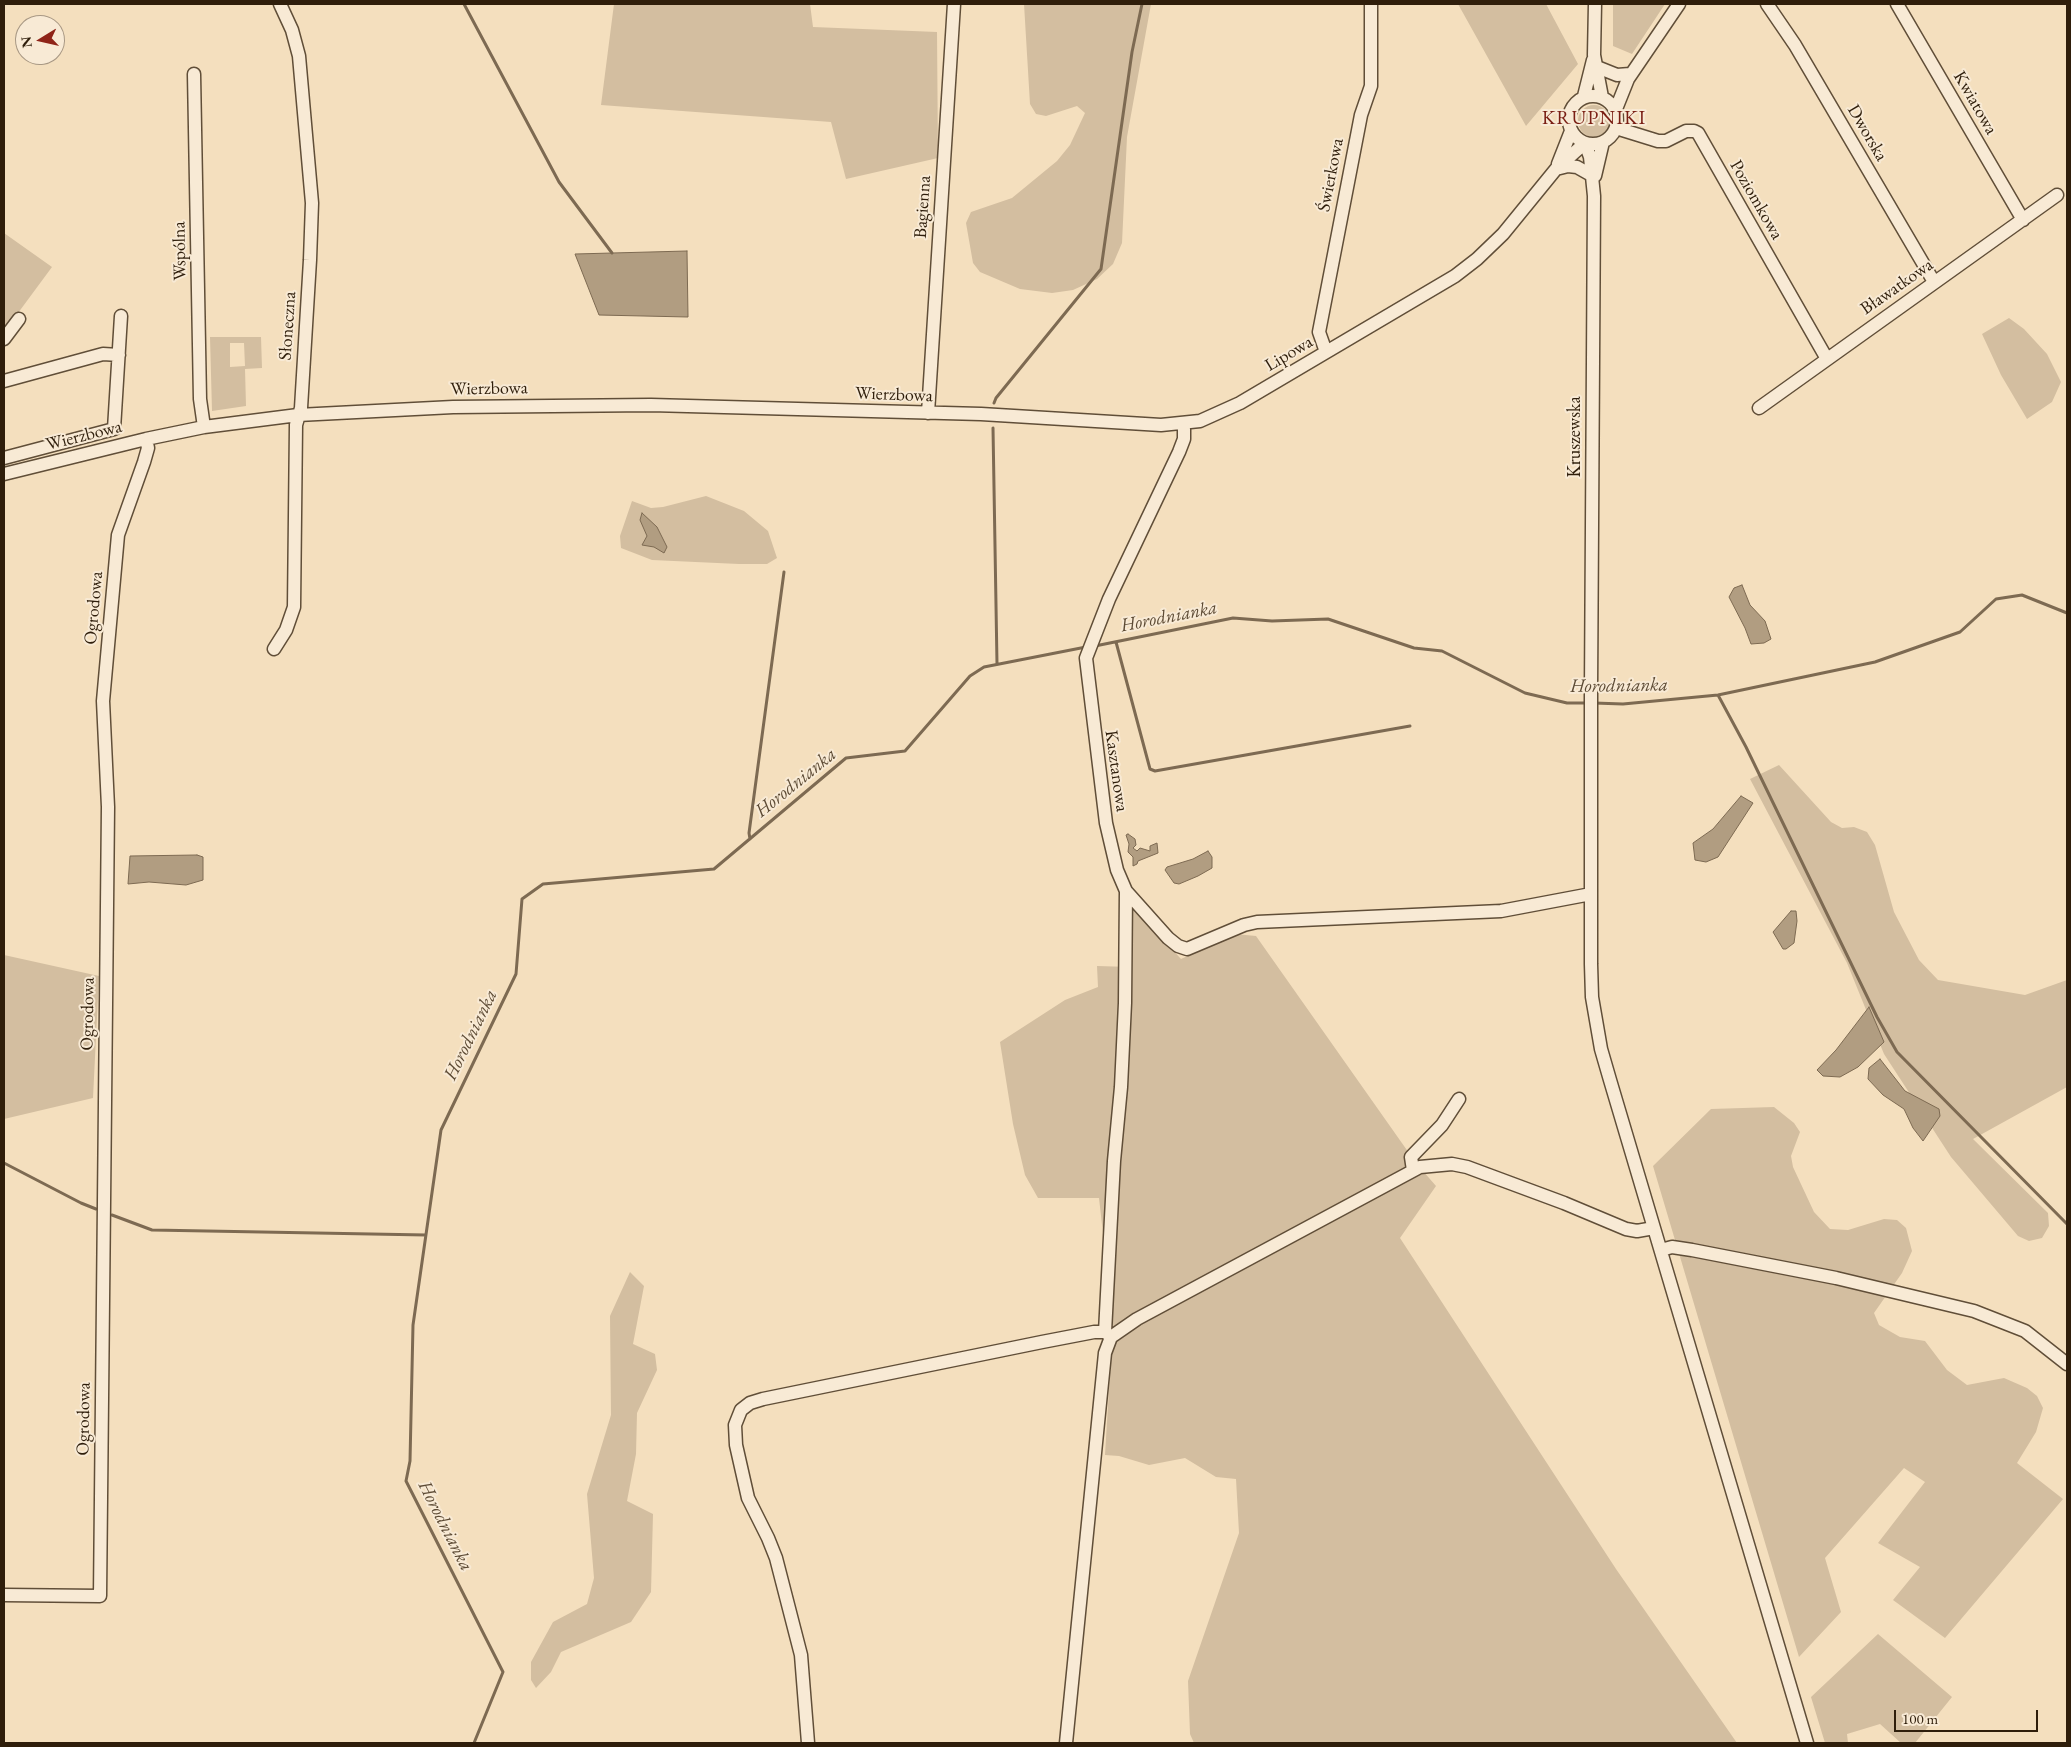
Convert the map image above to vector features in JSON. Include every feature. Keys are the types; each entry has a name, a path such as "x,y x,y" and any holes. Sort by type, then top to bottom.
{"street":[{"name":"Słoneczna","path":"274,649 286,630 294,607 296,425 301,408 312,203 299,56 292,30 280,4"},
{"name":"Bagienna","path":"928,413 954,4"},
{"name":"Świerkowa","path":"1326,352 1319,332 1360,124 1371,86 1371,4"},
{"path":"1595,4 1595,61 1602,97"},
{"path":"1616,109 1629,76 1679,4"},
{"name":"Dworska","path":"1767,4 1795,45 1934,282"},
{"name":"Kwiatowa","path":"1897,4 2022,220"},
{"path":"1595,61 1617,75 1629,76"},
{"path":"1584,96 1594,95 1602,97 1608,100 1616,109 1618,119 1616,128 1609,138 1603,142 1596,144 1586,143 1577,138 1571,131 1568,121 1571,108 1584,96 1595,61"},
{"name":"Wspólna","path":"194,74 200,399 204,427"},
{"path":"1602,97 1629,76"},
{"name":"Poziomkowa","path":"1616,128 1658,142 1666,141 1686,131 1698,133 1827,359"},
{"name":"Lipowa","path":"1556,169 1571,131"},
{"name":"Kruszewska","path":"1593,180 1603,142"},
{"name":"Lipowa","path":"980,414 1161,425 1200,421 1240,403 1434,289 1477,259 1503,234 1556,169 1586,143"},
{"name":"Kruszewska","path":"1586,143 1593,180 1590,894 1592,998 1601,1049 1807,1743"},
{"path":"1556,169 1568,166 1577,167 1593,180"},
{"name":"Bławatkowa","path":"1758,408 2056,195"},
{"path":"118,445 114,429 121,316"},
{"path":"4,339 18,319"},
{"path":"4,381 103,354 118,355"},
{"name":"Wierzbowa","path":"4,474 118,445 204,427 298,416 520,406 651,405 980,414"},
{"name":"Kasztanowa","path":"1126,891 1117,870 1106,823 1093,726 1088,648 1179,452 1184,439 1184,424"},
{"path":"4,458 114,429"},
{"name":"Ogrodowa","path":"4,1596 100,1596 108,807 103,701 118,534 144,462 148,448 146,439"},
{"path":"1126,891 1168,938 1178,946 1186,949 1244,924 1256,922 1501,911 1590,894"},
{"path":"1066,1743 1108,1334 1114,1161 1121,1087 1125,1003 1126,891"},
{"path":"1413,1170 1411,1157 1442,1125 1459,1099"},
{"path":"808,1743 801,1655 776,1558 748,1498 736,1445 735,1425 740,1410 750,1403 1042,1342 1108,1334 1413,1170 1437,1165 1452,1164 1467,1167 1564,1203 1626,1229 1637,1231 1654,1228"},
{"path":"1661,1250 1672,1247 1692,1250 1836,1278 1974,1311 2025,1331 2067,1364"}],"shaded area":[{"path":"614,4 810,4 813,27 937,32 938,158 846,179 831,122 601,105"},
{"path":"1024,4 1151,4 1127,137 1122,243 1113,264 1097,279 1073,290 1052,293 1020,289 980,272 973,263 966,223 971,212 1012,198 1057,161 1070,145 1085,113 1077,106 1046,116 1036,114 1030,104"},
{"path":"1458,4 1546,4 1578,64 1526,126"},
{"path":"1613,4 1665,4 1632,54 1613,46"},
{"path":"1594,105 1605,110 1610,121 1605,132 1594,137 1583,132 1578,121 1583,110"},
{"path":"4,233 52,267 4,332"},
{"path":"687,251 688,317 599,315 575,254"},
{"path":"2009,318 2024,329 2047,354 2061,382 2052,402 2027,419 2001,375 1982,334"},
{"path":"210,337 261,337 262,368 245,369 246,406 212,411","holes":["230,343 244,343 245,366 230,367"]},
{"path":"706,496 744,511 768,531 777,558 767,564 652,560 621,548 620,536 632,501 651,508 663,507"},
{"path":"642,513 657,527 667,547 664,553 654,547 642,545 647,536 640,520"},
{"path":"1742,585 1750,605 1765,621 1771,639 1764,643 1751,644 1729,597 1734,588"},
{"path":"1779,765 1831,822 1842,828 1854,827 1867,832 1875,845 1894,912 1919,960 1938,980 2025,995 2067,980 2067,1087 1973,1139 2048,1213 2049,1226 2042,1238 2029,1241 2018,1236 1951,1157 1884,1054 1847,963 1750,779"},
{"path":"1741,796 1753,803 1718,857 1706,862 1695,860 1693,843 1713,829"},
{"path":"1128,834 1135,839 1136,845 1133,848 1137,851 1140,848 1150,851 1150,846 1157,843 1158,853 1138,861 1133,866 1133,857 1128,852 1129,844 1126,835"},
{"path":"1208,851 1212,857 1212,868 1198,876 1179,884 1174,883 1165,870 1167,867 1193,859"},
{"path":"197,855 203,857 203,880 186,885 149,882 128,884 130,856"},
{"path":"1132,905 1181,959 1235,934 1256,936 1416,1163 1436,1186 1400,1238 1616,1569 1737,1743 1194,1743 1190,1734 1188,1681 1239,1533 1236,1479 1216,1477 1185,1458 1149,1465 1119,1456 1105,1455 1113,1323 1099,1198 1038,1198 1025,1175 1013,1124 1000,1042 1065,1000 1098,987 1097,966 1130,967"},
{"path":"1791,911 1796,911 1797,921 1794,943 1783,949 1773,932"},
{"path":"4,955 99,976 93,1098 4,1119"},
{"path":"1869,1007 1884,1042 1858,1067 1840,1077 1823,1076 1817,1070 1836,1050"},
{"path":"1880,1059 1905,1091 1939,1109 1940,1116 1923,1141 1913,1128 1904,1109 1883,1095 1868,1079 1869,1068"},
{"path":"1774,1107 1794,1123 1800,1132 1791,1156 1793,1167 1814,1212 1830,1229 1848,1230 1884,1219 1897,1220 1906,1228 1912,1251 1902,1273 1874,1313 1879,1325 1900,1337 1925,1341 1947,1370 1967,1385 2004,1378 2027,1388 2037,1396 2043,1408 2036,1432 2017,1463 2063,1499 1945,1638 1893,1600 1920,1567 1878,1543 1925,1482 1904,1468 1825,1558 1841,1612 1799,1657 1653,1166 1711,1109"},
{"path":"630,1272 644,1286 633,1344 655,1354 657,1370 637,1413 636,1454 627,1501 653,1514 651,1592 631,1622 561,1652 551,1672 536,1688 531,1680 531,1662 553,1622 587,1604 594,1578 587,1494 611,1415 610,1316"},
{"path":"1878,1634 1952,1697 1915,1743 1901,1743 1880,1724 1847,1734 1848,1743 1825,1743 1811,1697"}],"waterway":[{"path":"464,4 559,182 612,253"},
{"path":"994,403 996,398 1101,269 1132,52 1142,4"},
{"path":"993,428 997,664"},
{"path":"750,839 749,833 784,572"},
{"name":"Horodnianka","path":"1594,703 1623,704 1718,695 1875,662 1960,632 1996,599 2022,595 2067,613"},
{"name":"Horodnianka","path":"1095,646 1233,618 1272,621 1328,619 1414,648 1442,651 1525,693 1567,703 1587,703"},
{"path":"1116,642 1150,769 1155,771 1410,726"},
{"name":"Horodnianka","path":"474,1743 503,1672 406,1481 410,1461 413,1325 441,1130 516,974 522,899 543,884 714,869 846,758 905,751 970,676 984,667 1086,647"},
{"path":"1718,695 1746,747 1877,1017 1897,1052 2067,1224"},
{"path":"4,1163 96,1209"},
{"path":"112,1215 152,1230 426,1235"}],"district":[{"name":"KRUPNIKI","path":"1594,119"}]}
